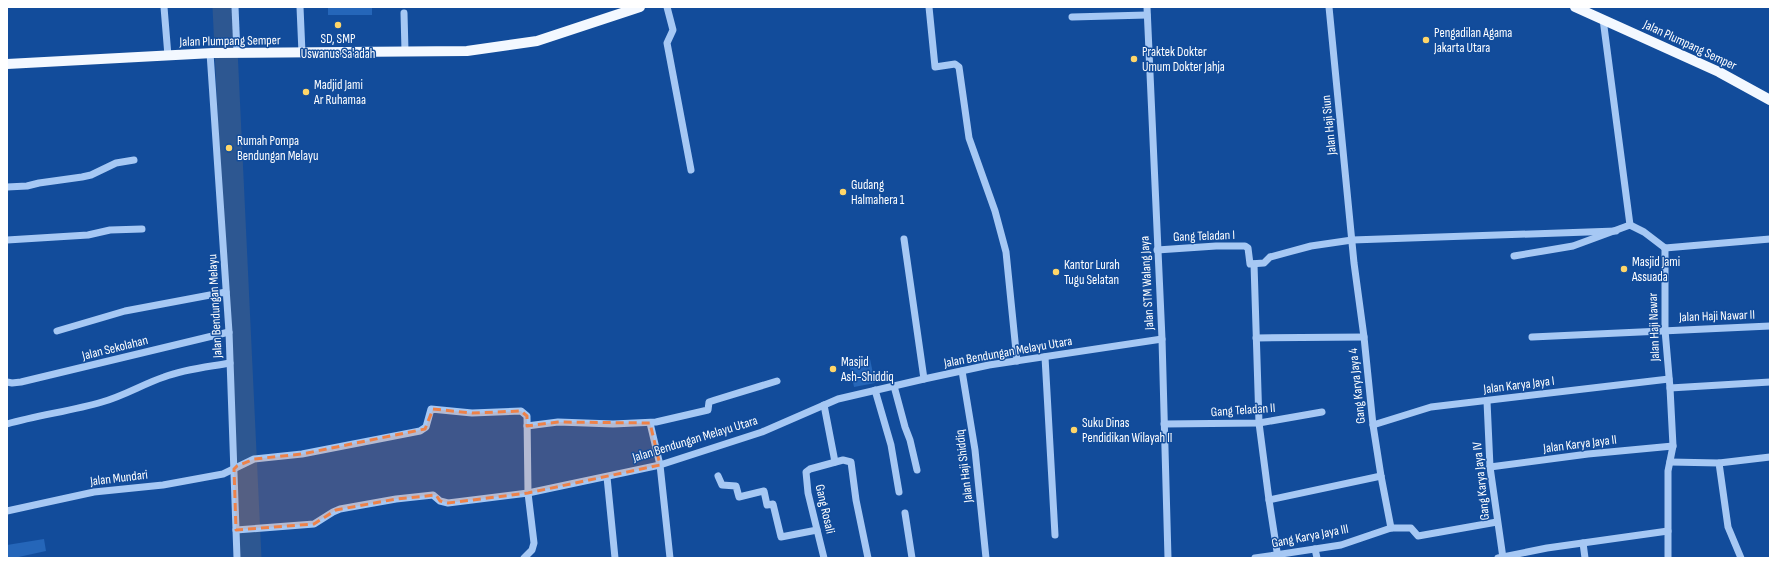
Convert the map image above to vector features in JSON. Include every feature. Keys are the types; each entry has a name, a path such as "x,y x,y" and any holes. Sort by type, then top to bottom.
{"main road":[{"name":"Jalan Plumpang Semper","path":"7,64 212,53 467,51 537,41 640,7"},
{"name":"Jalan Plumpang Semper","path":"1575,7 1719,72 1770,100"}],"street":[{"path":"164,7 168,56"},
{"path":"234,53 235,7"},
{"path":"300,7 302,53"},
{"path":"667,7 673,30 667,44 691,170"},
{"path":"930,7 935,66 955,64 959,67 969,138 995,211 1006,252 1017,361"},
{"name":"Jalan STM Walang Jaya","path":"1147,7 1162,339 1168,558"},
{"name":"Jalan Haji Siun","path":"1329,7 1352,240"},
{"path":"404,13 405,51"},
{"path":"1072,17 1147,15"},
{"path":"1603,19 1630,226"},
{"name":"Jalan Bendungan Melayu","path":"212,53 236,467 238,530 237,558"},
{"path":"7,186 27,186 36,183 82,177 91,175 116,163 134,160"},
{"path":"1514,256 1573,246 1630,226 1644,232 1665,248 1770,239"},
{"path":"7,240 88,235 110,230 142,229"},
{"path":"1278,557 1259,423 1254,264 1264,263 1270,257 1311,246 1352,240 1616,231"},
{"path":"904,239 924,379"},
{"name":"Gang Karya Jaya 4","path":"1352,240 1373,425 1380,476 1391,528"},
{"name":"Gang Teladan I","path":"1157,250 1216,246 1245,246 1248,248 1250,264 1254,264"},
{"name":"Jalan Haji Nawar","path":"1665,248 1665,330 1673,446 1668,471 1668,558"},
{"path":"57,331 125,311 226,292"},
{"name":"Jalan Haji Nawar II","path":"1532,337 1770,326"},
{"name":"Jalan Sekolahan","path":"7,382 21,382 229,332"},
{"path":"1256,338 1364,337"},
{"name":"Jalan Bendungan Melayu Utara","path":"238,530 317,523 336,510 396,498 433,495 440,502 448,503 528,493 607,477 660,465 762,432 838,399 962,371 1162,339"},
{"path":"1045,357 1055,535"},
{"path":"7,424 38,415 81,408 119,397 130,390 166,376 230,363"},
{"name":"Jalan Haji Shiddiq","path":"962,371 975,450 986,558"},
{"name":"Jalan Karya Jaya I","path":"1373,425 1431,408 1669,379"},
{"path":"524,558 532,550 534,543 528,493 527,426 558,422 613,424 650,422 700,413 708,410 709,402 777,381"},
{"path":"1670,388 1770,382"},
{"path":"894,386 917,470"},
{"path":"875,390 891,445 899,492"},
{"name":"Gang Karya Jaya IV","path":"1487,401 1490,467 1501,558"},
{"path":"824,405 835,462 843,460 851,462 856,500 868,558"},
{"name":"Jalan Mundari","path":"7,511 94,492 162,485 223,474 254,459 302,454 420,431 426,427 430,411 433,409 463,413 523,412 527,416 527,426"},
{"name":"Gang Teladan II","path":"1164,424 1259,423 1322,412"},
{"path":"650,422 660,465 670,558"},
{"name":"Jalan Karya Jaya II","path":"1490,467 1588,454 1673,446"},
{"path":"1670,462 1719,463 1770,457"},
{"name":"Gang Rosali","path":"824,558 808,493 806,472 810,469 835,462"},
{"path":"1719,463 1728,527 1741,558"},
{"path":"718,476 722,485 736,486 739,497 764,491 768,505 773,504 782,537 817,530"},
{"path":"1269,500 1380,476"},
{"path":"607,477 615,558"},
{"path":"905,513 912,558"},
{"name":"Gang Karya Jaya III","path":"1255,558 1278,557 1341,545 1391,528 1411,528 1418,536 1497,522"},
{"path":"1501,558 1583,543 1668,531"},
{"path":"1583,543 1585,558"},
{"path":"1315,549 1316,558"}],"highlighted area":[{"path":"433,409 472,413 521,411 527,416 527,426 558,422 650,423 660,465 528,493 448,503 440,501 436,495 396,499 336,510 314,524 236,530 234,469 237,466 254,459 302,454 425,429"}],"shaded area":[{"path":"328,7 372,7 372,15 328,15"},
{"path":"870,359 875,383 854,387 849,363"},
{"path":"44,539 46,551 14,558 7,558 7,545"}],"waterway":[{"path":"224,7 250,558"}],"place":[{"name":"SD, SMP Uswanus Sa'adah","path":"338,25"},
{"name":"Pengadilan Agama Jakarta Utara","path":"1426,40"},
{"name":"Praktek Dokter Umum Dokter Jahja","path":"1134,59"},
{"name":"Madjid Jami Ar Ruhamaa","path":"306,92"},
{"name":"Rumah Pompa Bendungan Melayu","path":"229,148"},
{"name":"Gudang Halmahera 1","path":"843,192"},
{"name":"Masjid Jami Assuada","path":"1624,269"},
{"name":"Kantor Lurah Tugu Selatan","path":"1056,272"},
{"name":"Masjid Ash-Shiddiq","path":"833,369"},
{"name":"Suku Dinas Pendidikan Wilayah II","path":"1074,430"}]}
